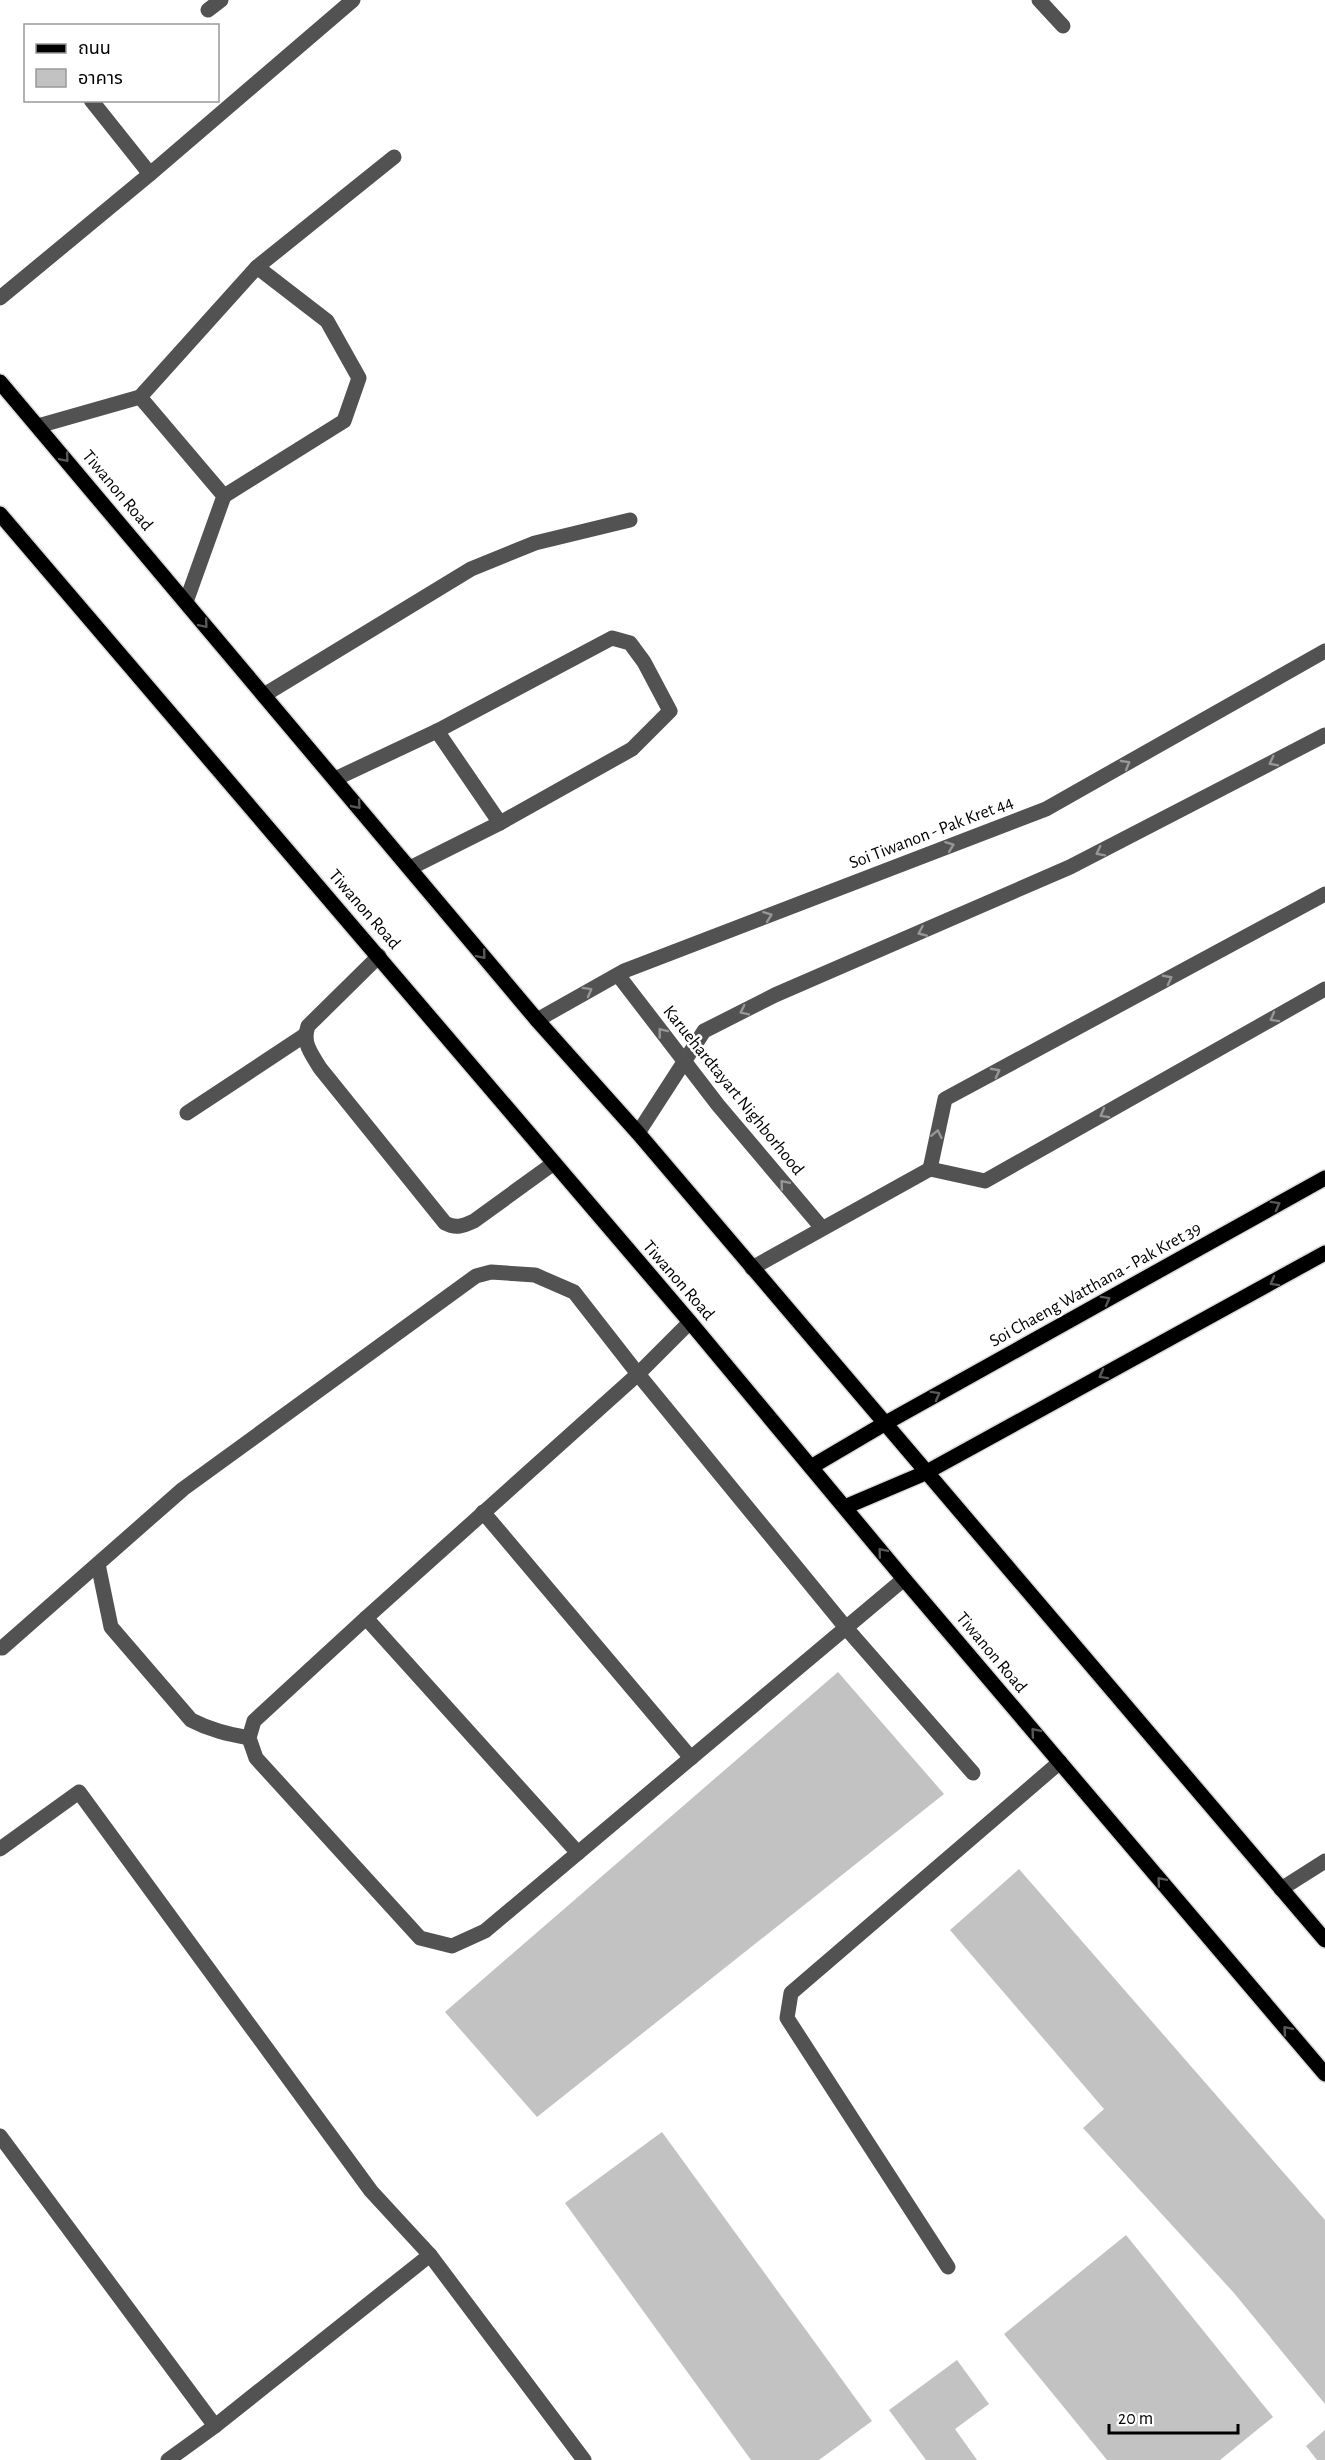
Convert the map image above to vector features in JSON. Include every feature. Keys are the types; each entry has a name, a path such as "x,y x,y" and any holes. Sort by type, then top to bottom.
{"main road":[{"name":"Tiwanon Road","path":"0,382 537,1020 638,1133 925,1473 1325,1940"},
{"name":"Tiwanon Road","path":"0,514 690,1322 904,1579 1325,2074"},
{"name":"Soi Chaeng Watthana - Pak Kret 39","path":"811,1467 1325,1178"},
{"path":"845,1508 925,1473 1325,1253"}],"street":[{"path":"208,10 221,0"},
{"path":"0,298 150,174 353,0"},
{"path":"1039,0 1063,26"},
{"path":"93,102 150,174"},
{"path":"38,426 140,397 256,267 394,157"},
{"path":"186,602 224,496 344,422 359,378 327,321 256,267"},
{"path":"140,397 224,496"},
{"path":"264,695 471,569 535,543 630,520"},
{"path":"334,779 437,730 612,638 630,643 644,662 670,711 632,749 500,823 410,868"},
{"name":"Soi Tiwanon - Pak Kret 44","path":"537,1020 618,975 1046,809 1325,651"},
{"path":"437,730 500,823"},
{"path":"638,1133 704,1031 775,995 1070,867 1325,735"},
{"path":"930,1168 945,1099 1325,894"},
{"path":"379,956 308,1026 305,1043 320,1068 445,1223 452,1227 462,1227 474,1221 554,1163"},
{"name":"Karuehardtayart Nighborhood","path":"618,975 718,1106 822,1228"},
{"path":"752,1268 930,1168 985,1181 1325,989"},
{"path":"187,1113 305,1035"},
{"path":"2,1648 183,1490 477,1276 491,1272 535,1275 574,1292 638,1374 847,1629 973,1773"},
{"path":"690,1322 638,1374 254,1721 249,1738 256,1758 420,1938 452,1946 485,1931 904,1579"},
{"path":"483,1512 692,1758"},
{"path":"98,1564 111,1627 191,1720 227,1734 249,1738"},
{"path":"366,1618 578,1853"},
{"path":"948,2267 787,2018 791,1993 1060,1762"},
{"path":"0,1849 79,1792 371,2191 430,2255 584,2460"},
{"path":"1281,1889 1325,1861"},
{"path":"0,2136 215,2427"},
{"path":"168,2460 215,2427 430,2255"}],"building":[{"path":"838,1672 944,1794 537,2117 445,2012"},
{"path":"1019,1869 1325,2220 1325,2404 1234,2293 1083,2128 1104,2109 950,1930"},
{"path":"662,2132 872,2421 819,2460 751,2460 565,2203"},
{"path":"1126,2235 1273,2417 1220,2460 1107,2460 1004,2334"},
{"path":"957,2360 989,2404 955,2429 977,2460 926,2460 889,2410"},
{"path":"1325,2430 1325,2460 1317,2460 1306,2446"}]}
